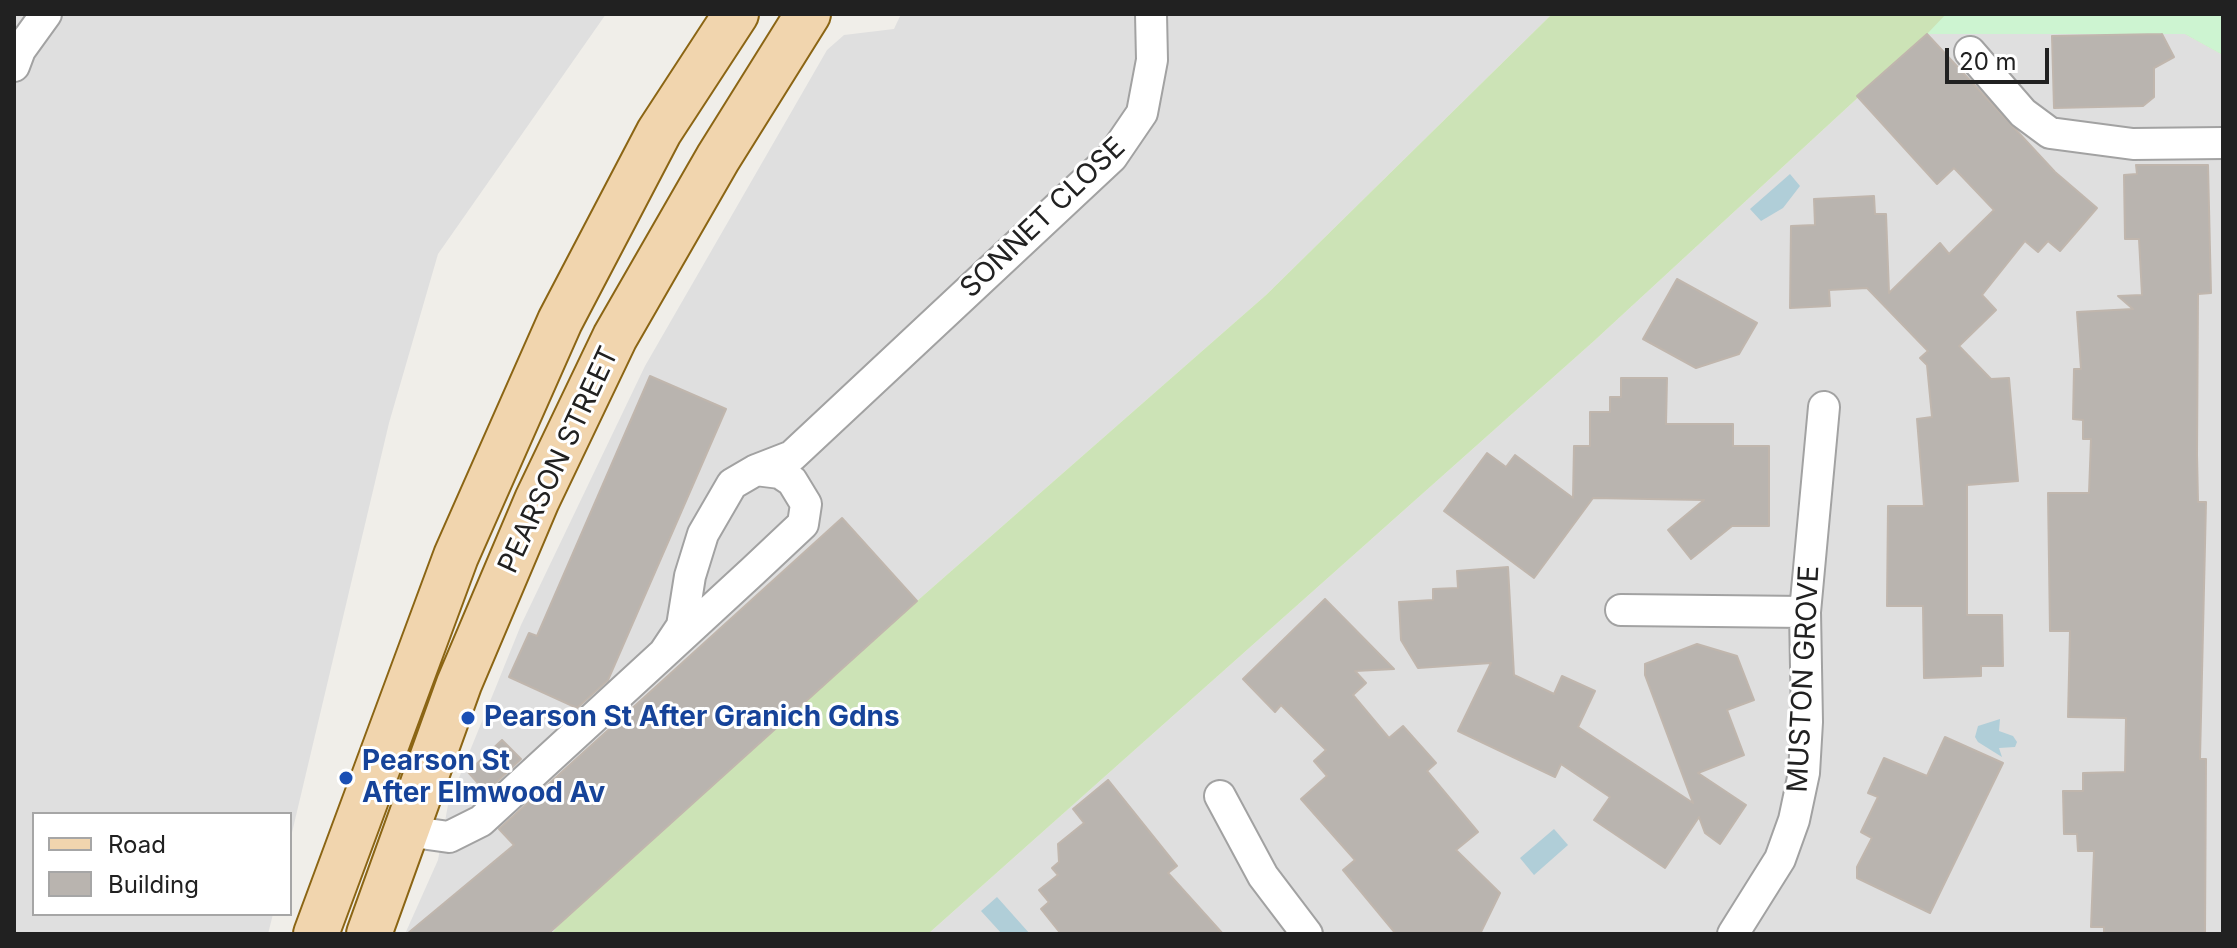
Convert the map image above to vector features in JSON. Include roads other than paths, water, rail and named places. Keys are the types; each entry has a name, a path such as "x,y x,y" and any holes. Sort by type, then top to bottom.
{"main road":[{"name":"PEARSON STREET","path":"316,934 456,556 560,321 659,132 736,14"},
{"name":"PEARSON STREET","path":"369,934 459,684 507,571 615,337 718,158 808,14"}],"street":[{"path":"14,66 20,50 46,14"},
{"name":"SONNET CLOSE","path":"792,456 1112,157 1131,134 1147,93 1152,60 1151,14"},
{"path":"1970,52 2023,113 2050,133 2133,144 2223,143"},
{"name":"MUSTON GROVE","path":"1733,934 1780,859 1794,820 1804,773 1807,722 1805,612 1824,407"},
{"path":"406,831 449,837 481,821 664,653 753,571 803,524 806,504 791,473 792,456 756,470 732,484 713,514 698,549 682,626 664,653"},
{"path":"756,470 780,473 802,493"},
{"path":"698,549 699,563 709,578 727,581 753,571"},
{"path":"1621,610 1805,612"},
{"path":"1220,796 1263,876 1307,934"}],"water":[{"path":"1790,174 1800,186 1783,208 1761,221 1750,209"},
{"path":"2000,719 1999,731 2013,736 2017,742 2015,747 1999,748 2002,757 1975,737 1978,726"},
{"path":"1554,829 1568,845 1534,875 1520,858"},
{"path":"997,897 1030,934 1002,934 981,911"}],"place":[{"name":"Pearson St After Granich Gdns","path":"468,718"},
{"name":"Pearson St After Elmwood Av","path":"346,778"}]}
